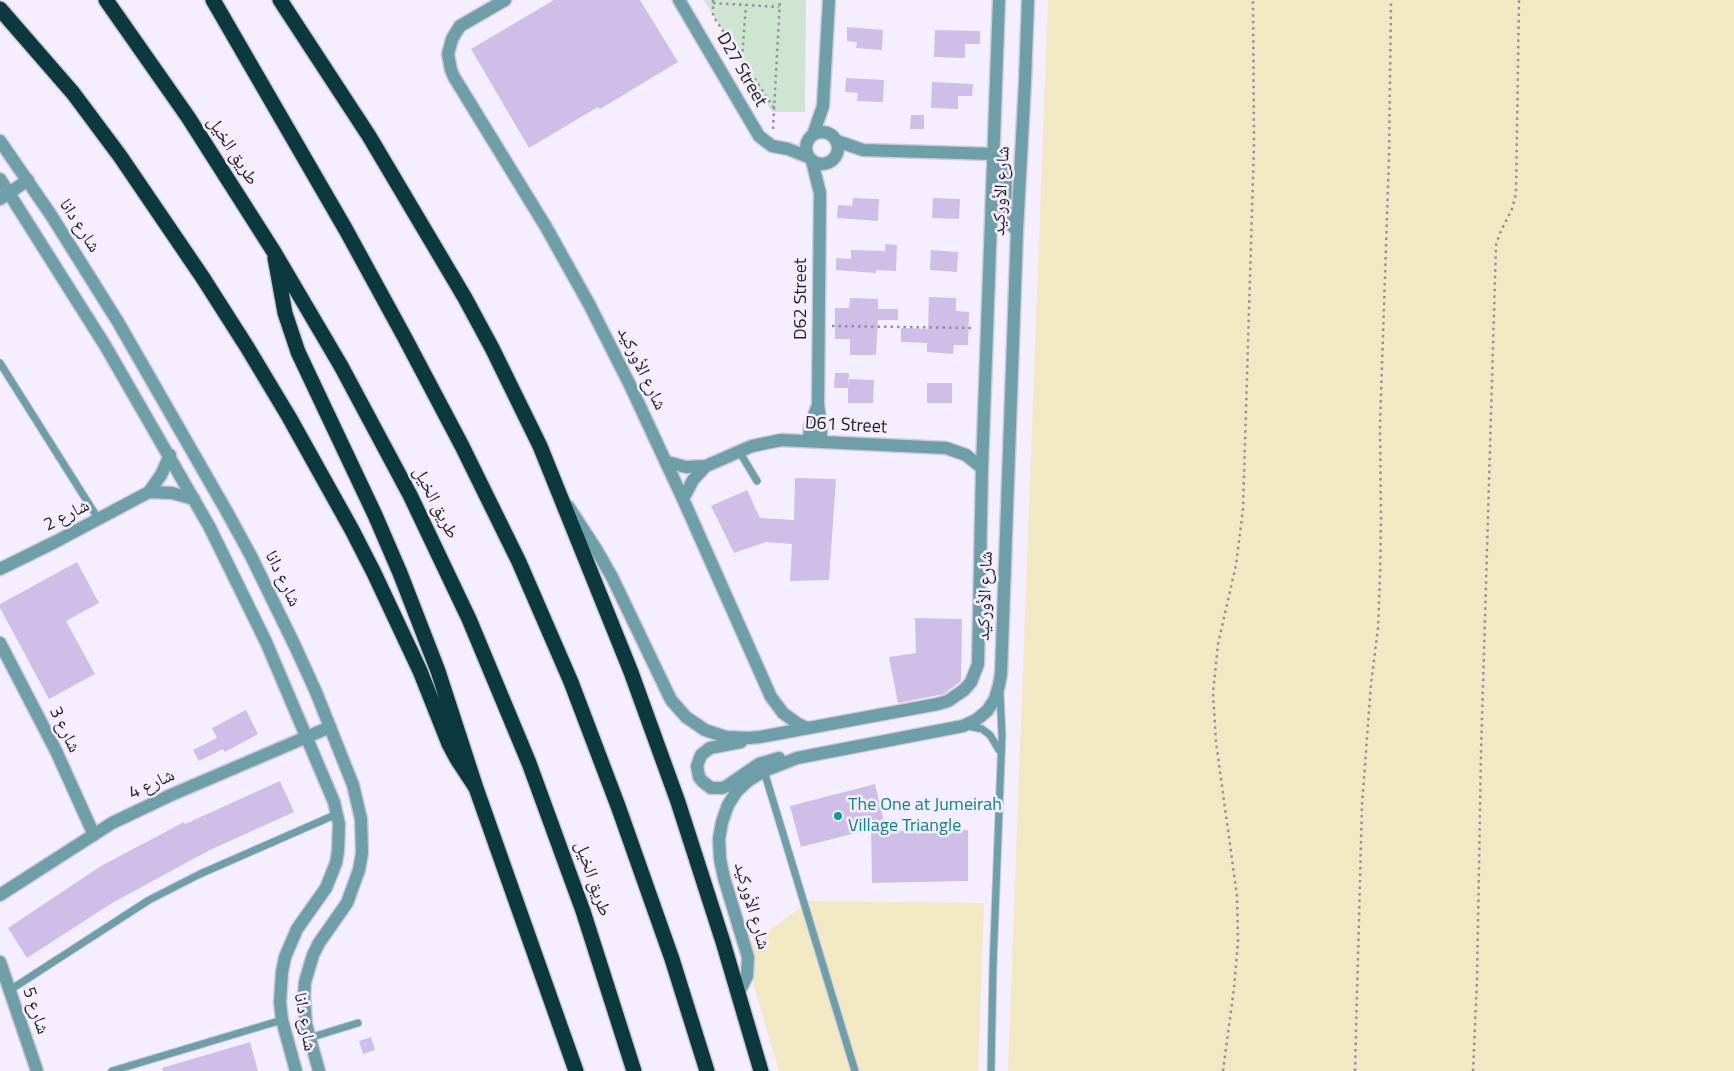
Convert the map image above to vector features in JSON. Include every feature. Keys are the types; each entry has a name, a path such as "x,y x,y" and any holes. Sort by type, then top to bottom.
{"highway":[{"name":"طريق الخيل","path":"106,0 188,117 274,252 337,358 419,513 469,619 525,754 560,845 634,1071"},
{"path":"213,0 346,230 405,338 462,446 519,562 571,682 618,806 672,959 707,1071"},
{"path":"280,0 369,136 465,298 518,399 560,495 655,736 700,867 739,992 761,1071"},
{"path":"0,9 73,93 120,156 204,278 247,347 289,417 352,530 416,663 449,744 476,788"},
{"path":"274,252 285,313 298,352 346,452 400,573 448,699 476,788 576,1071"}],"street":[{"name":"شارع الأوركيد","path":"505,0 460,26 452,39 448,54 451,70 546,227 598,322 667,462 771,697 783,713 807,728"},
{"name":"D27 Street","path":"679,0 762,140 810,159"},
{"path":"829,0 823,106 805,149 810,159 821,165 833,159 863,150 994,154 1006,175 1005,211 1009,222 1017,231"},
{"name":"شارع الأوركيد","path":"560,495 600,556 666,690 678,709 695,724 715,734 738,738 760,737 943,702 956,696 971,682 978,664 982,468 999,0"},
{"name":"شارع الأوركيد","path":"739,992 747,976 748,957 724,878 719,840 722,822 728,805 737,791 764,771 796,758 963,726 976,720 995,699 1002,664 1017,231 1028,0"},
{"path":"823,106 838,149 833,159"},
{"path":"776,147 822,132 863,150"},
{"name":"شارع دانا","path":"0,141 28,180 118,322 227,512 273,601 330,726 358,802 362,819 362,853 354,887 319,943 308,969 304,996 304,1010 319,1071"},
{"name":"D62 Street","path":"810,159 820,193 818,404 812,421 815,442"},
{"name":"D62 Street","path":"820,193 833,159"},
{"name":"شارع دانا","path":"0,180 4,196 78,301 194,499 238,583 266,642 307,736 337,814 339,824 338,850 332,876 297,929 285,957 280,987 282,1020 296,1071"},
{"path":"4,196 28,180"},
{"name":"D61 Street","path":"683,499 692,480 706,466 739,451 767,442 781,440 946,448 966,454 982,468"},
{"name":"شارع 2","path":"0,569 99,520 149,492 161,475 170,456"},
{"name":"D61 Street","path":"667,462 686,467 706,466"},
{"path":"149,492 172,493 194,499"},
{"name":"شارع 3","path":"0,644 56,751 94,835"},
{"name":"شارع 4","path":"0,895 94,835 141,808 330,726"},
{"path":"760,737 710,748 705,751 701,755 697,766 699,777 711,788 722,788 759,764 777,758 796,758"},
{"name":"شارع 5","path":"0,962 38,1071"}],"lane":[{"path":"0,364 99,520"},
{"path":"739,451 756,481"},
{"path":"991,1071 1002,718 999,685"},
{"path":"963,726 973,726 982,729 996,742 1000,752"},
{"path":"764,771 855,1071"},
{"path":"10,990 149,900 200,874 337,814"},
{"path":"112,1071 282,1020"},
{"path":"310,1038 358,1024"}],"path":[{"path":"776,147 774,108 780,0"},
{"path":"1223,1071 1238,942 1237,896 1216,742 1213,693 1218,644 1236,565 1243,508 1254,145 1253,0"},
{"path":"1355,1071 1362,805 1371,684 1378,628 1380,576 1380,424 1389,158 1391,0"},
{"path":"1473,1071 1496,245 1512,209 1516,194 1519,0"},
{"path":"774,108 713,16 713,2 779,7"},
{"path":"742,60 746,5"},
{"path":"819,326 988,328"}],"green space":[{"path":"704,0 806,0 805,112 772,112"}],"sand":[{"path":"1048,0 1734,0 1734,1071 1008,1071"},
{"path":"810,901 984,903 978,1071 779,1071 743,949"}],"building":[{"path":"554,0 640,0 678,62 600,109 598,107 529,148 471,49"},
{"path":"847,27 883,30 882,50 856,48 857,42 847,41"},
{"path":"935,30 980,31 980,44 965,44 965,58 934,57"},
{"path":"846,78 884,80 883,102 857,101 858,93 845,92"},
{"path":"932,82 973,84 972,96 958,96 958,109 931,108"},
{"path":"911,115 924,115 924,129 910,129"},
{"path":"853,198 879,199 878,221 837,218 838,205 852,206"},
{"path":"933,198 960,199 959,219 932,218"},
{"path":"885,244 897,245 896,271 876,270 876,273 836,270 836,258 851,259 851,250 885,251"},
{"path":"931,250 958,252 957,272 930,270"},
{"path":"929,297 956,298 956,311 969,312 968,345 954,345 953,354 927,352 927,343 901,342 901,328 928,329"},
{"path":"850,298 878,299 878,309 898,309 898,320 878,320 876,355 850,355 850,339 835,339 835,308 849,308"},
{"path":"835,373 849,373 848,388 834,388"},
{"path":"848,379 874,380 873,403 848,403"},
{"path":"927,383 952,383 952,403 927,403"},
{"path":"795,478 836,479 829,580 790,581 792,544 766,542 734,553 711,506 747,490 760,518 794,520"},
{"path":"77,562 99,603 66,621 95,674 49,699 0,608 0,604"},
{"path":"915,618 962,619 961,681 944,694 898,703 889,657 916,653"},
{"path":"246,710 258,734 225,752 223,749 199,761 193,750 217,738 212,728"},
{"path":"280,781 294,812 210,850 112,903 27,958 8,928 101,866 184,822 185,824"},
{"path":"875,784 886,831 968,830 968,881 872,883 871,829 801,847 790,806"},
{"path":"371,1037 375,1050 363,1054 359,1041"},
{"path":"250,1042 258,1071 163,1071 162,1068"}],"place":[{"name":"The One at Jumeirah Village Triangle","path":"838,816"}]}
